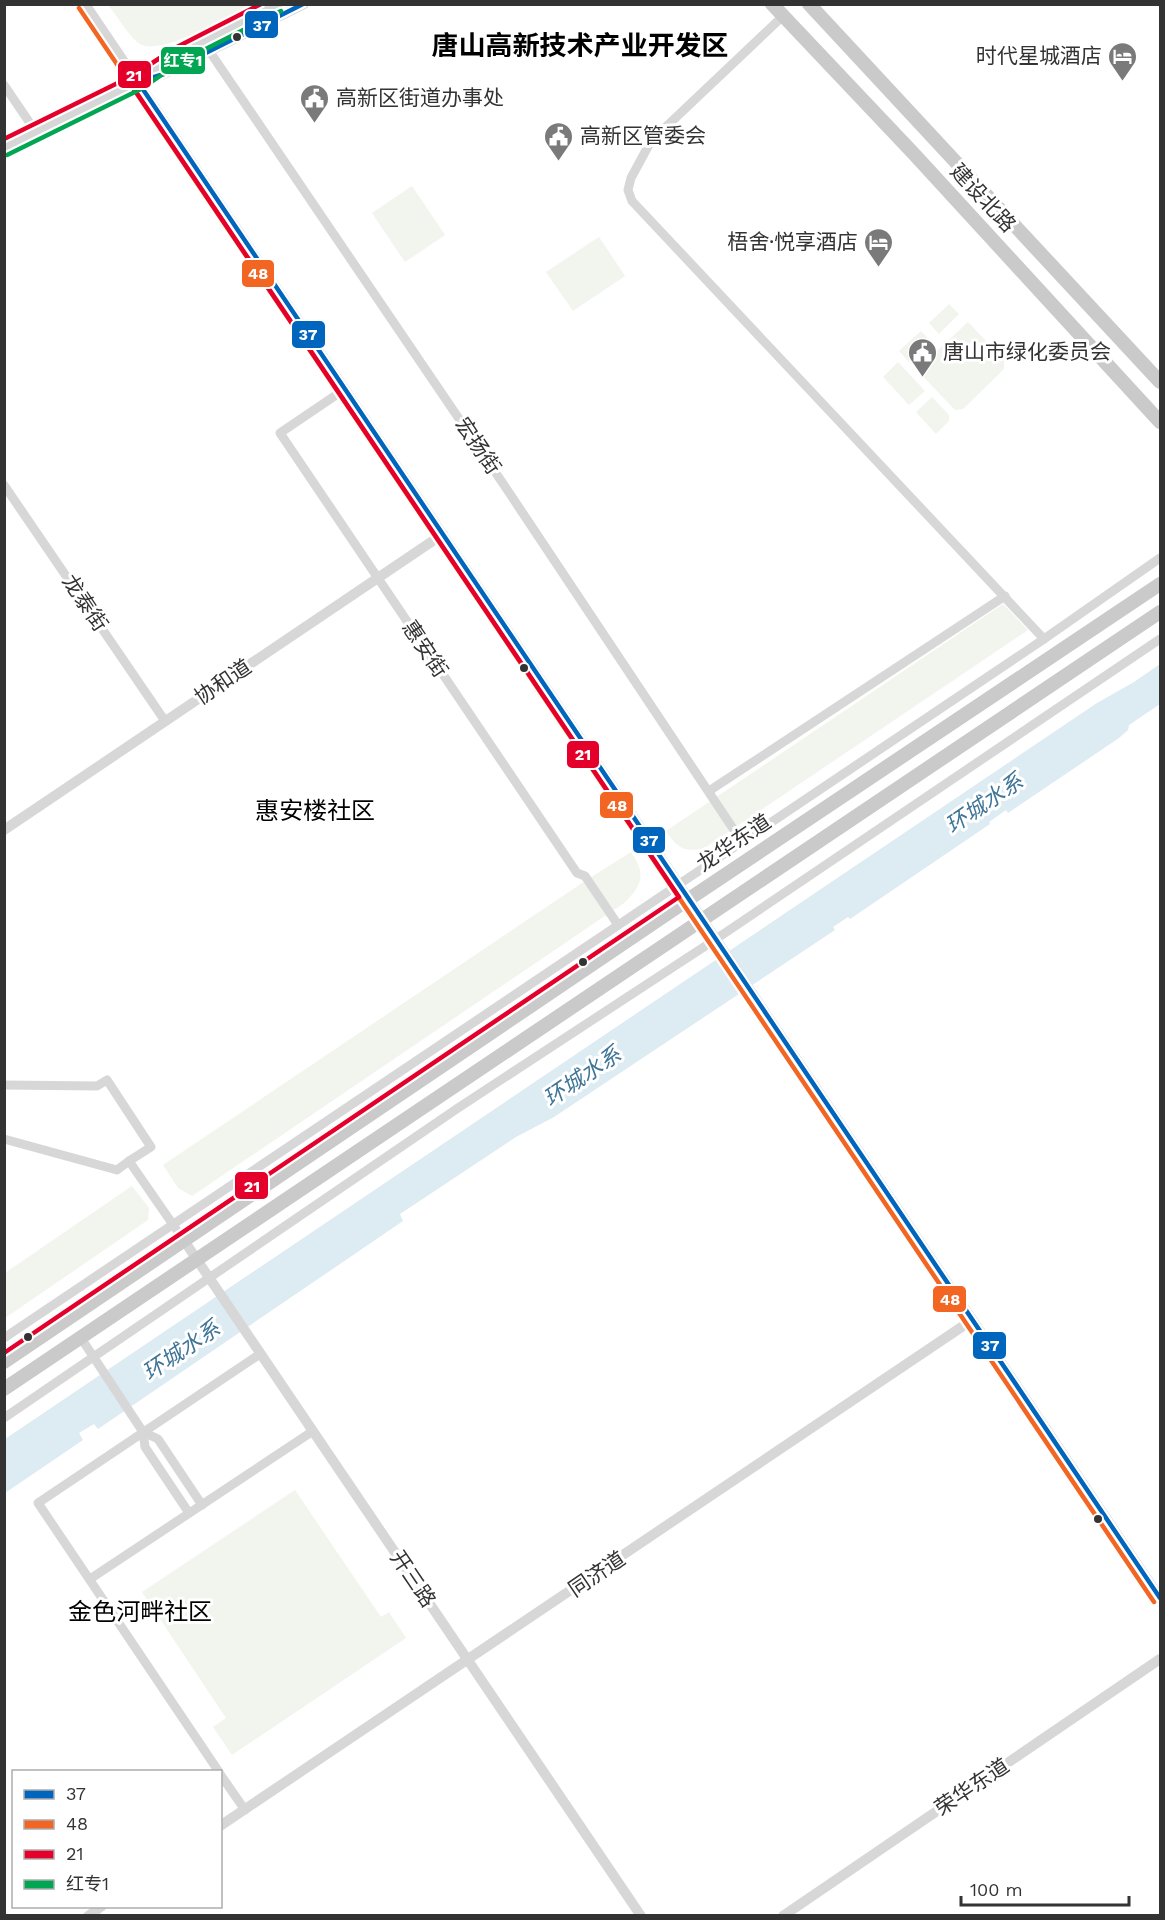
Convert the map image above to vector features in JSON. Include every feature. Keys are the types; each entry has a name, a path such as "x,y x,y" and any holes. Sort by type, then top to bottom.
{"main road":[{"name":"建设北路","path":"772,4 1161,422"},
{"name":"建设北路","path":"809,4 1161,382"},
{"name":"龙华东道","path":"4,1362 185,1242 689,899 1161,584"},
{"path":"4,1389 1161,612"}],"street":[{"path":"85,4 1161,1598"},
{"path":"4,148 138,82 178,55 278,4"},
{"path":"138,82 164,74 304,4"},
{"path":"783,16 651,141 631,178 628,190 633,201 1044,639"},
{"name":"宏扬街","path":"210,52 742,842"},
{"path":"4,85 36,132"},
{"name":"惠安街","path":"345,389 280,433 577,873 585,876 618,925"},
{"name":"龙泰街","path":"4,485 165,721"},
{"name":"协和道","path":"4,830 443,534"},
{"path":"4,1338 1161,558"},
{"path":"709,791 1005,596"},
{"path":"4,1418 458,1108 716,939 1161,639"},
{"path":"4,1085 97,1086 107,1080 151,1147 117,1170 4,1139"},
{"path":"129,1161 185,1242"},
{"name":"开三路","path":"185,1242 641,1916"},
{"name":"同济道","path":"222,1825 972,1320"},
{"path":"81,1338 143,1432 145,1448 189,1513"},
{"path":"218,1770 38,1503 260,1354"},
{"path":"90,1579 313,1431"},
{"path":"143,1432 158,1439 202,1505"},
{"name":"荣华东道","path":"783,1916 1161,1659"},
{"path":"222,1776 245,1810"}],"shaded area":[{"path":"108,5 252,5 179,40 150,46 136,41"},
{"path":"412,186 445,235 405,262 372,213"},
{"path":"599,237 625,276 573,311 546,272"},
{"path":"949,304 959,314 939,334 929,323"},
{"path":"968,322 1004,360 1004,369 963,409 955,410 917,370"},
{"path":"921,331 931,342 909,362 899,351"},
{"path":"898,362 925,391 909,405 883,377"},
{"path":"932,397 949,415 949,421 936,434 916,412"},
{"path":"1003,604 1028,630 706,847 693,850 683,848 674,842 666,831"},
{"path":"631,852 639,867 640,879 635,891 624,903 192,1196 178,1188 163,1165"},
{"path":"132,1186 149,1208 148,1220 5,1318 5,1273"},
{"path":"295,1490 381,1617 389,1612 406,1638 232,1755 213,1727 226,1718 142,1592"}],"water":[{"name":"环城水系","path":"1160,664 1160,704 1129,725 1128,730 1119,738 1008,813 1006,810 989,822 990,824 850,919 848,917 833,927 835,930 554,1117 516,1137 400,1214 403,1221 98,1429 94,1424 79,1433 83,1440 5,1493 5,1439 1097,703"}],"transit line":[{"name":"21","path":"4,139 134,75 175,48 261,4"},
{"name":"37","path":"138,82 164,74 303,4"},
{"name":"48","path":"79,8 1154,1602"},
{"name":"红专1","path":"7,155 141,89 182,61 281,11"},
{"name":"37","path":"138,82 1160,1598"},
{"name":"21","path":"4,1353 679,897 132,86"}],"place":[{"name":"时代星城酒店","path":"1123,82"},
{"name":"高新区街道办事处","path":"315,124"},
{"name":"高新区管委会","path":"559,162"},
{"name":"梧舍·悦享酒店","path":"879,268"},
{"name":"唐山市绿化委员会","path":"922,378"}],"district":[{"name":"唐山高新技术产业开发区","path":"580,46"},
{"name":"惠安楼社区","path":"315,811"},
{"name":"金色河畔社区","path":"140,1612"}]}
